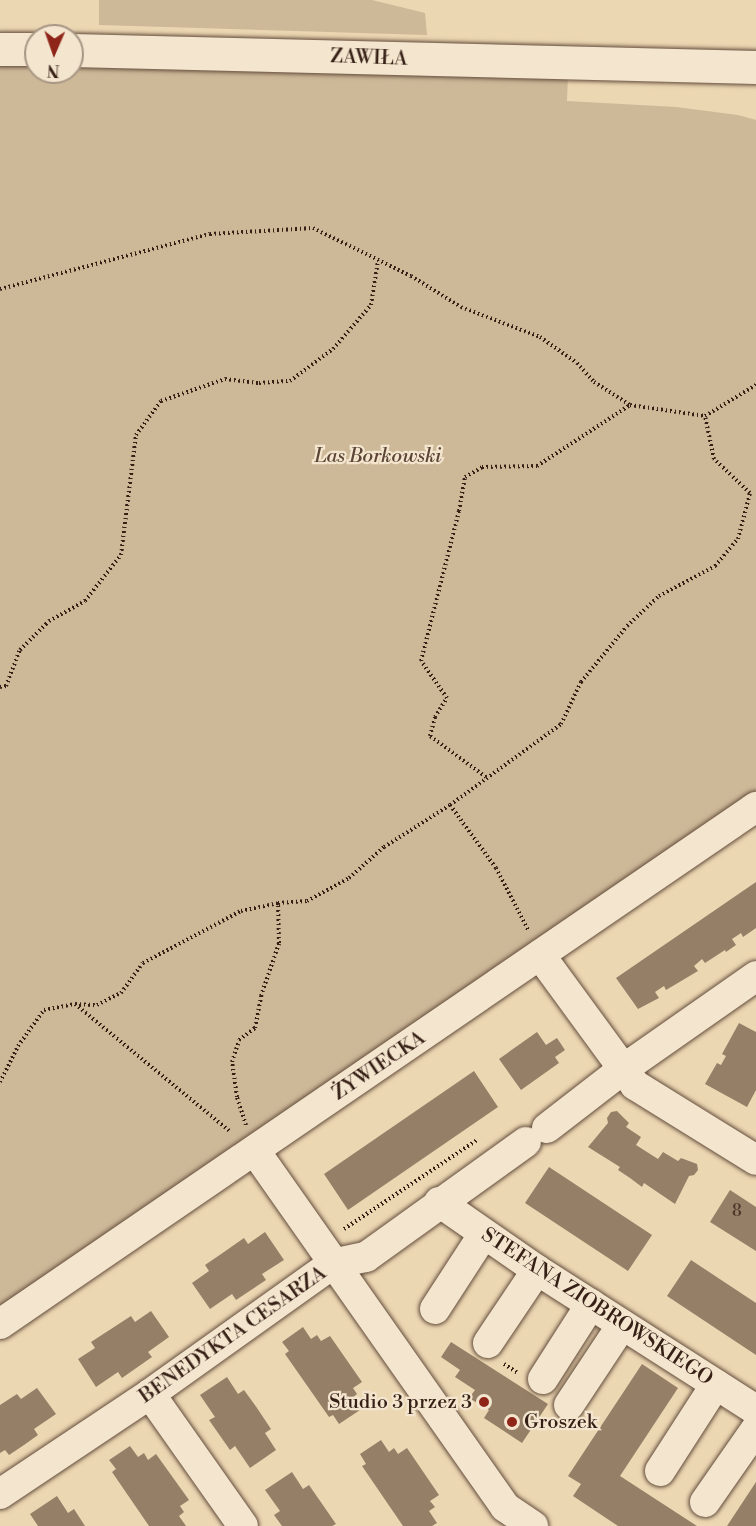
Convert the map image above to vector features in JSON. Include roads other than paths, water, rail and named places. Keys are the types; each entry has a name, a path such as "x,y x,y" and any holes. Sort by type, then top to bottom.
{"street":[{"path":"0,48 24,49"},
{"name":"ZAWIŁA","path":"84,50 666,67 756,67"},
{"name":"ZAWIŁA","path":"666,67 756,81"},
{"name":"ŻYWIECKA","path":"0,1324 756,807"},
{"path":"540,955 622,1070 635,1084 756,1160"},
{"name":"BENEDYKTA CESARZA","path":"0,1494 150,1394 332,1264 366,1257 622,1070 756,976"},
{"path":"255,1151 498,1516 533,1526"},
{"name":"STEFANA ZIOBROWSKIEGO","path":"439,1202 537,1270 756,1410"},
{"path":"435,1309 483,1234"},
{"path":"488,1343 537,1270"},
{"path":"543,1379 591,1304"},
{"path":"569,1405 622,1324"},
{"path":"660,1471 716,1384"},
{"path":"150,1394 243,1526"},
{"path":"705,1502 756,1429"}],"place":[{"name":"Studio 3 przez 3","path":"484,1402"},
{"name":"Groszek","path":"512,1422"}],"park label":[{"name":"Las Borkowski","path":"378,456"}]}
